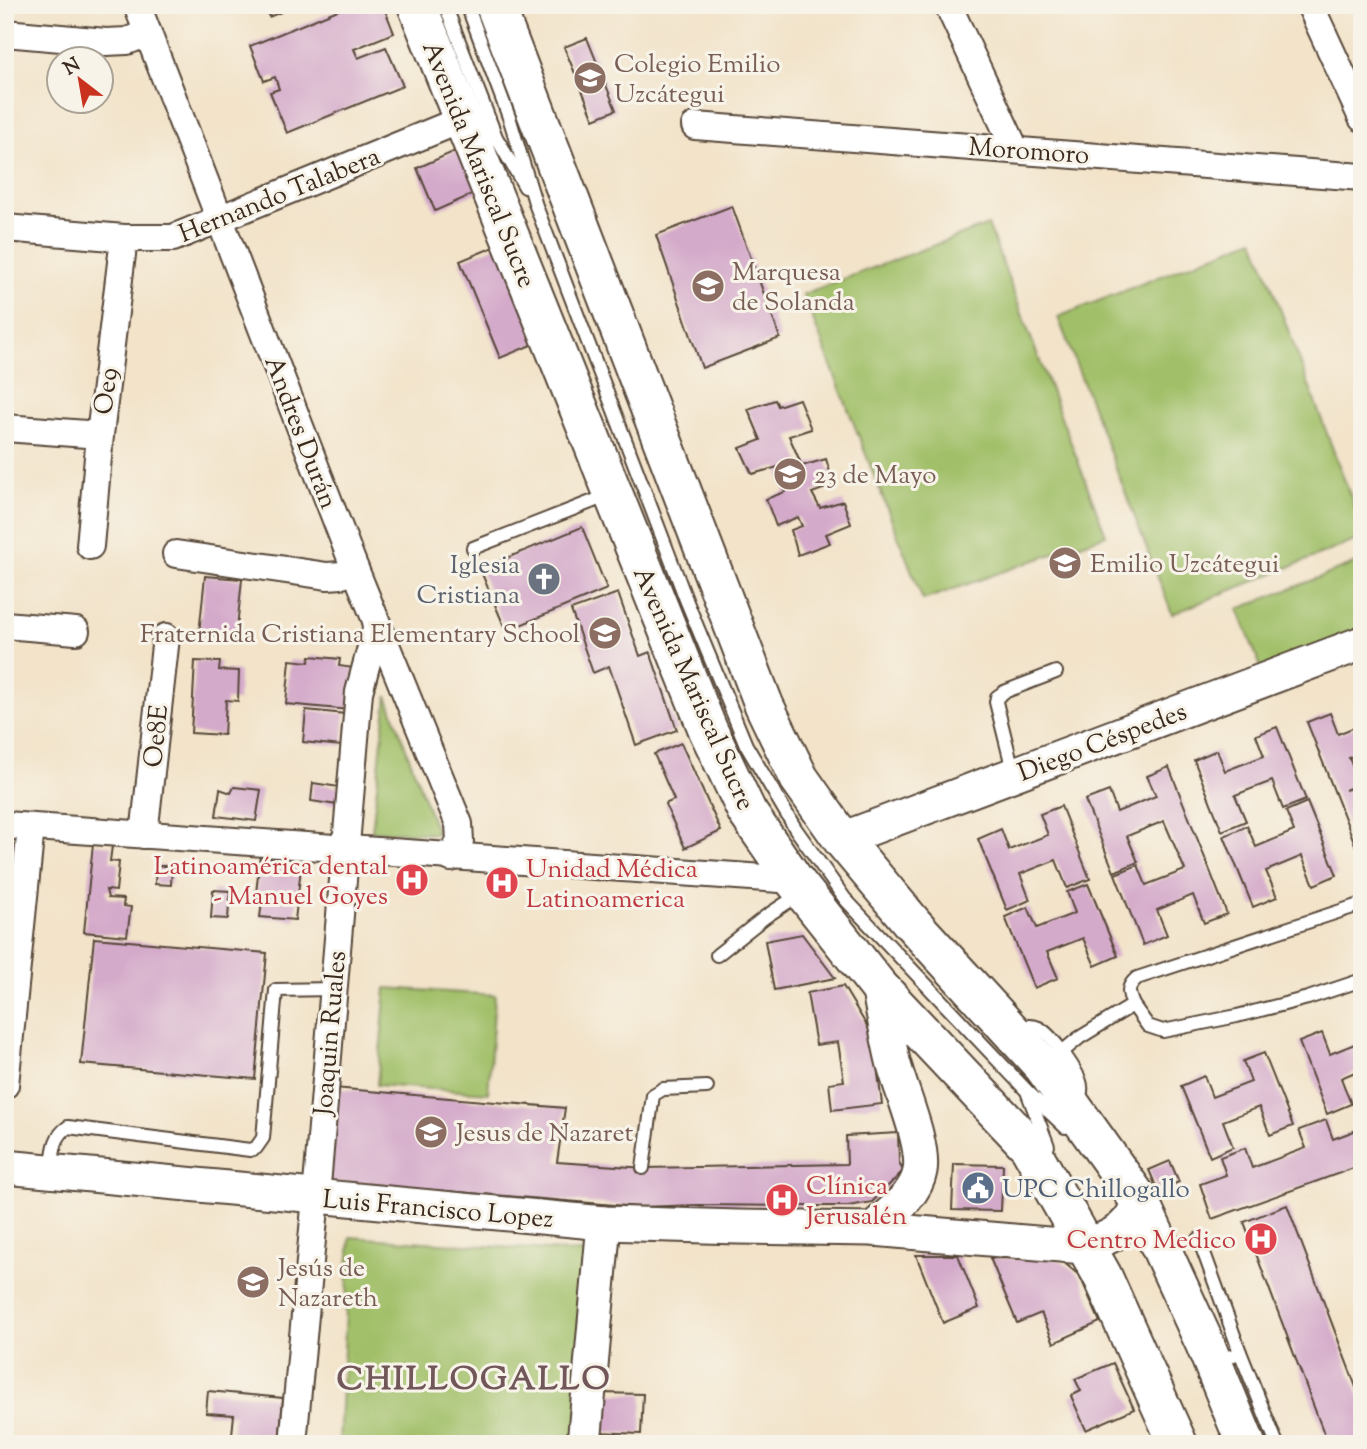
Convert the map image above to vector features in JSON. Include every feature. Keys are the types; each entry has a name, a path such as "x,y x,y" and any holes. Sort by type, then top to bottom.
{"main road":[{"name":"Avenida Mariscal Sucre","path":"417,5 708,730 747,811 799,886 878,986 1029,1146 1095,1260 1192,1439"},
{"path":"495,5 764,705 799,778 842,839 912,924 1012,1030 1133,1215 1218,1337 1246,1444"}],"street":[{"name":"Andres Durán","path":"137,5 377,625 459,824 460,841 451,858"},
{"path":"948,5 1015,149"},
{"path":"1310,5 1362,118"},
{"path":"5,33 106,42 127,41 148,33"},
{"name":"Hernando Talabera","path":"5,228 173,238 463,119"},
{"name":"Moromoro","path":"695,126 1362,177"},
{"name":"Oe9","path":"90,546 100,435 124,237"},
{"path":"5,428 100,435"},
{"path":"176,554 327,576 342,575 355,569"},
{"path":"5,625 76,631"},
{"name":"Joaquin Ruales","path":"293,1444 359,692 377,625"},
{"name":"Oe8E","path":"145,835 166,637"},
{"name":"Diego Céspedes","path":"842,839 1362,643"},
{"path":"5,1085 18,826 799,886"},
{"path":"873,1228 905,1198 913,1188 920,1171 917,1143 894,1061 878,986"},
{"name":"Luis Francisco Lopez","path":"5,1167 604,1223 639,1215 873,1228 1072,1246 1095,1260 1103,1240 1121,1230 1133,1215"},
{"path":"584,1444 604,1223"}],"lane":[{"path":"445,5 496,137 536,206"},
{"path":"467,5 510,120 536,206 687,602 746,746 794,828 845,899 1027,1091 1062,1123 1074,1123 1081,1085 1076,1070 1040,1028 1026,1026 1012,1030"},
{"path":"473,548 612,494"},
{"path":"1014,774 997,697 1056,672"},
{"path":"717,955 799,886"},
{"path":"1362,904 1137,978 1129,984 1128,991 1133,1005 1149,1026 1163,1031 1308,998 1362,980"},
{"path":"51,1172 56,1139 60,1132 68,1127 250,1150 256,1148 263,1138 276,990 333,989"},
{"path":"1062,1052 1079,1038 1133,1005"},
{"path":"643,1168 653,1094 663,1089 707,1087"},
{"path":"1027,1091 1052,1155"},
{"path":"1057,1168 1095,1260"},
{"path":"1199,1239 1218,1337 1277,1444"}],"green space":[{"path":"988,225 1106,535 923,600 803,294"},
{"path":"1254,239 1362,527 1362,538 1172,614 1058,317"},
{"path":"1362,561 1362,637 1264,675 1238,609"},
{"path":"387,696 437,834 372,831"},
{"path":"386,988 495,995 488,1093 377,1085"},
{"path":"350,1237 591,1253 579,1444 339,1444"}],"building":[{"path":"264,5 298,5 269,17"},
{"path":"350,5 383,5 394,33 354,49 358,58 386,47 403,86 287,133 270,92 279,89 275,77 264,81 250,46"},
{"name":"Colegio Emilio Uzcátegui","path":"587,38 616,110 594,119 564,47"},
{"path":"462,148 480,191 435,211 417,168"},
{"path":"732,206 780,338 702,368 656,235"},
{"path":"501,244 541,341 500,358 460,261"},
{"path":"799,399 811,429 789,436 802,466 826,459 834,485 812,493 820,508 843,501 851,524 826,534 830,543 798,555 791,530 802,526 798,517 776,526 766,499 785,492 778,467 752,474 740,448 761,440 748,409 775,400 778,406"},
{"name":"Iglesia Cristiana","path":"582,527 607,589 506,631 480,569"},
{"path":"205,576 242,579 236,638 199,634"},
{"path":"618,593 640,656 650,652 677,730 636,745 609,666 593,673 571,610"},
{"path":"310,656 340,659 339,666 354,668 350,710 286,704 290,660 309,662"},
{"path":"195,661 220,662 219,670 239,671 238,701 226,700 224,735 191,733"},
{"path":"306,710 345,714 342,746 303,742"},
{"path":"1330,713 1338,734 1362,724 1362,752 1349,758 1360,784 1345,790 1358,786 1362,794 1362,862 1307,722"},
{"path":"1277,727 1306,800 1283,809 1272,781 1235,795 1246,821 1222,831 1194,760 1217,750 1225,771 1264,756 1256,735"},
{"path":"681,743 721,831 685,848 665,804 674,800 654,754"},
{"path":"1169,767 1227,914 1204,923 1193,895 1157,910 1167,935 1143,945 1115,874 1138,865 1146,885 1185,870 1164,821 1127,836 1138,862 1114,872 1085,800 1109,791 1117,812 1156,796 1147,776"},
{"path":"313,783 346,788 344,806 311,801"},
{"path":"234,787 261,790 256,821 216,816 220,789 231,793"},
{"path":"1307,802 1337,875 1314,885 1302,856 1266,871 1277,897 1253,907 1224,836 1247,826 1256,847 1294,831 1286,811"},
{"path":"1061,806 1090,879 1067,888 1056,860 1020,874 1030,900 1007,910 978,839 1001,829 1009,850 1048,835 1040,814"},
{"path":"93,844 112,846 110,861 119,862 116,891 106,890 108,898 124,899 123,906 131,907 127,936 84,932"},
{"path":"260,854 302,859 295,920 260,917 263,894 256,894"},
{"path":"156,866 172,866 171,885 155,884"},
{"path":"1088,884 1118,956 1095,966 1083,938 1047,952 1058,978 1034,988 1005,917 1028,907 1037,928 1075,913 1067,892"},
{"path":"213,890 230,891 228,919 211,918"},
{"path":"802,934 835,978 774,990 765,941"},
{"path":"94,938 267,953 255,1079 81,1064"},
{"path":"843,986 873,1036 882,1104 832,1110 829,1083 844,1081 838,1042 816,1045 807,993"},
{"path":"1322,1033 1330,1054 1362,1041 1362,1069 1341,1078 1351,1104 1327,1114 1299,1042"},
{"path":"1264,1053 1293,1126 1270,1135 1259,1107 1223,1121 1233,1147 1210,1157 1181,1086 1204,1076 1212,1097 1251,1082 1243,1061"},
{"path":"334,1088 565,1108 557,1162 646,1168 847,1164 846,1136 898,1133 899,1162 903,1171 872,1202 848,1206 639,1207 325,1181"},
{"path":"1326,1120 1333,1139 1362,1128 1362,1165 1212,1219 1200,1184 1226,1175 1220,1157 1245,1148 1252,1168 1306,1148 1299,1130"},
{"path":"1170,1161 1179,1182 1158,1191 1149,1170"},
{"name":"UPC Chillogallo","path":"954,1164 1003,1165 1001,1211 952,1210"},
{"path":"1287,1205 1362,1403 1362,1444 1328,1444 1244,1222"},
{"path":"916,1255 958,1255 979,1308 943,1323"},
{"path":"990,1258 1062,1261 1080,1276 1100,1322 1054,1343 1041,1313 1017,1323"},
{"path":"1113,1363 1134,1409 1086,1430 1071,1396 1081,1391 1075,1379"},
{"path":"208,1391 283,1398 279,1444 231,1444 234,1415 206,1413"},
{"path":"600,1393 643,1394 641,1434 598,1432"}],"place":[{"name":"Colegio Emilio Uzcátegui","path":"590,78"},
{"name":"Marquesa de Solanda","path":"708,286"},
{"name":"23 de Mayo","path":"790,474"},
{"name":"Emilio Uzcátegui","path":"1065,563"},
{"name":"Iglesia Cristiana","path":"544,579"},
{"name":"Fraternida Cristiana Elementary School","path":"605,633"},
{"name":"Latinoamérica dental - Manuel Goyes","path":"412,880"},
{"name":"Unidad Médica Latinoamerica","path":"502,883"},
{"name":"Jesus de Nazaret","path":"431,1132"},
{"name":"UPC Chillogallo","path":"978,1188"},
{"name":"Clínica Jerusalén","path":"782,1200"},
{"name":"Centro Medico","path":"1261,1239"},
{"name":"Jesús de Nazareth","path":"253,1282"}],"district":[{"name":"CHILLOGALLO","path":"474,1377"}]}
